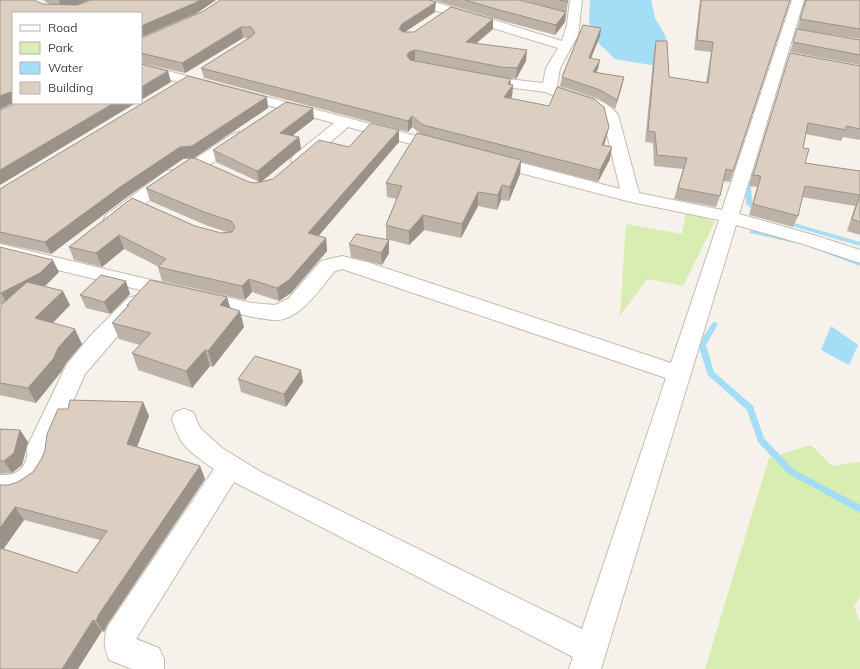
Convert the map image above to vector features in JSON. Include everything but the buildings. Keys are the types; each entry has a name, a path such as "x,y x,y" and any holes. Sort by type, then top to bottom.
{"street":[{"path":"415,0 433,2 448,10 565,46"},
{"path":"550,88 549,81 556,60 569,40 573,29 567,17 576,0"},
{"path":"184,419 190,434 229,467 252,480 328,517 588,659 729,217 787,57 794,33 798,0"},
{"path":"437,18 448,10"},
{"path":"142,68 195,76 284,106 453,150"},
{"path":"169,92 195,76"},
{"path":"471,78 500,83 550,88 559,93 598,106 610,115 631,197"},
{"path":"199,164 284,106"},
{"path":"286,172 345,122"},
{"path":"476,156 631,197 729,217 810,240 860,257"},
{"path":"98,230 134,202 190,164 199,164 221,173"},
{"path":"134,202 156,212"},
{"path":"55,263 73,249"},
{"path":"0,250 252,310 278,312 295,304 328,266 342,262 679,374"},
{"path":"0,486 20,485 36,471 41,457 40,447 75,370 99,341 152,287"},
{"path":"148,669 148,659 120,649 119,638 229,467"}],"green space":[{"path":"686,210 715,222 683,286 647,279 620,316 626,224 682,234"},
{"path":"811,445 832,466 860,462 860,597 854,606 860,623 860,669 705,669 769,458"}],"water":[{"path":"590,0 651,0 655,18 666,37 664,57 657,66 615,59 594,39 589,20"},
{"path":"831,326 858,345 849,365 821,350"}],"waterway":[{"path":"755,172 748,185 749,204 759,211"},
{"path":"787,223 860,244"},
{"path":"752,232 795,241"},
{"path":"814,247 860,264"},
{"path":"715,324 702,345 711,373 750,408 761,440 790,471 860,509"}]}
